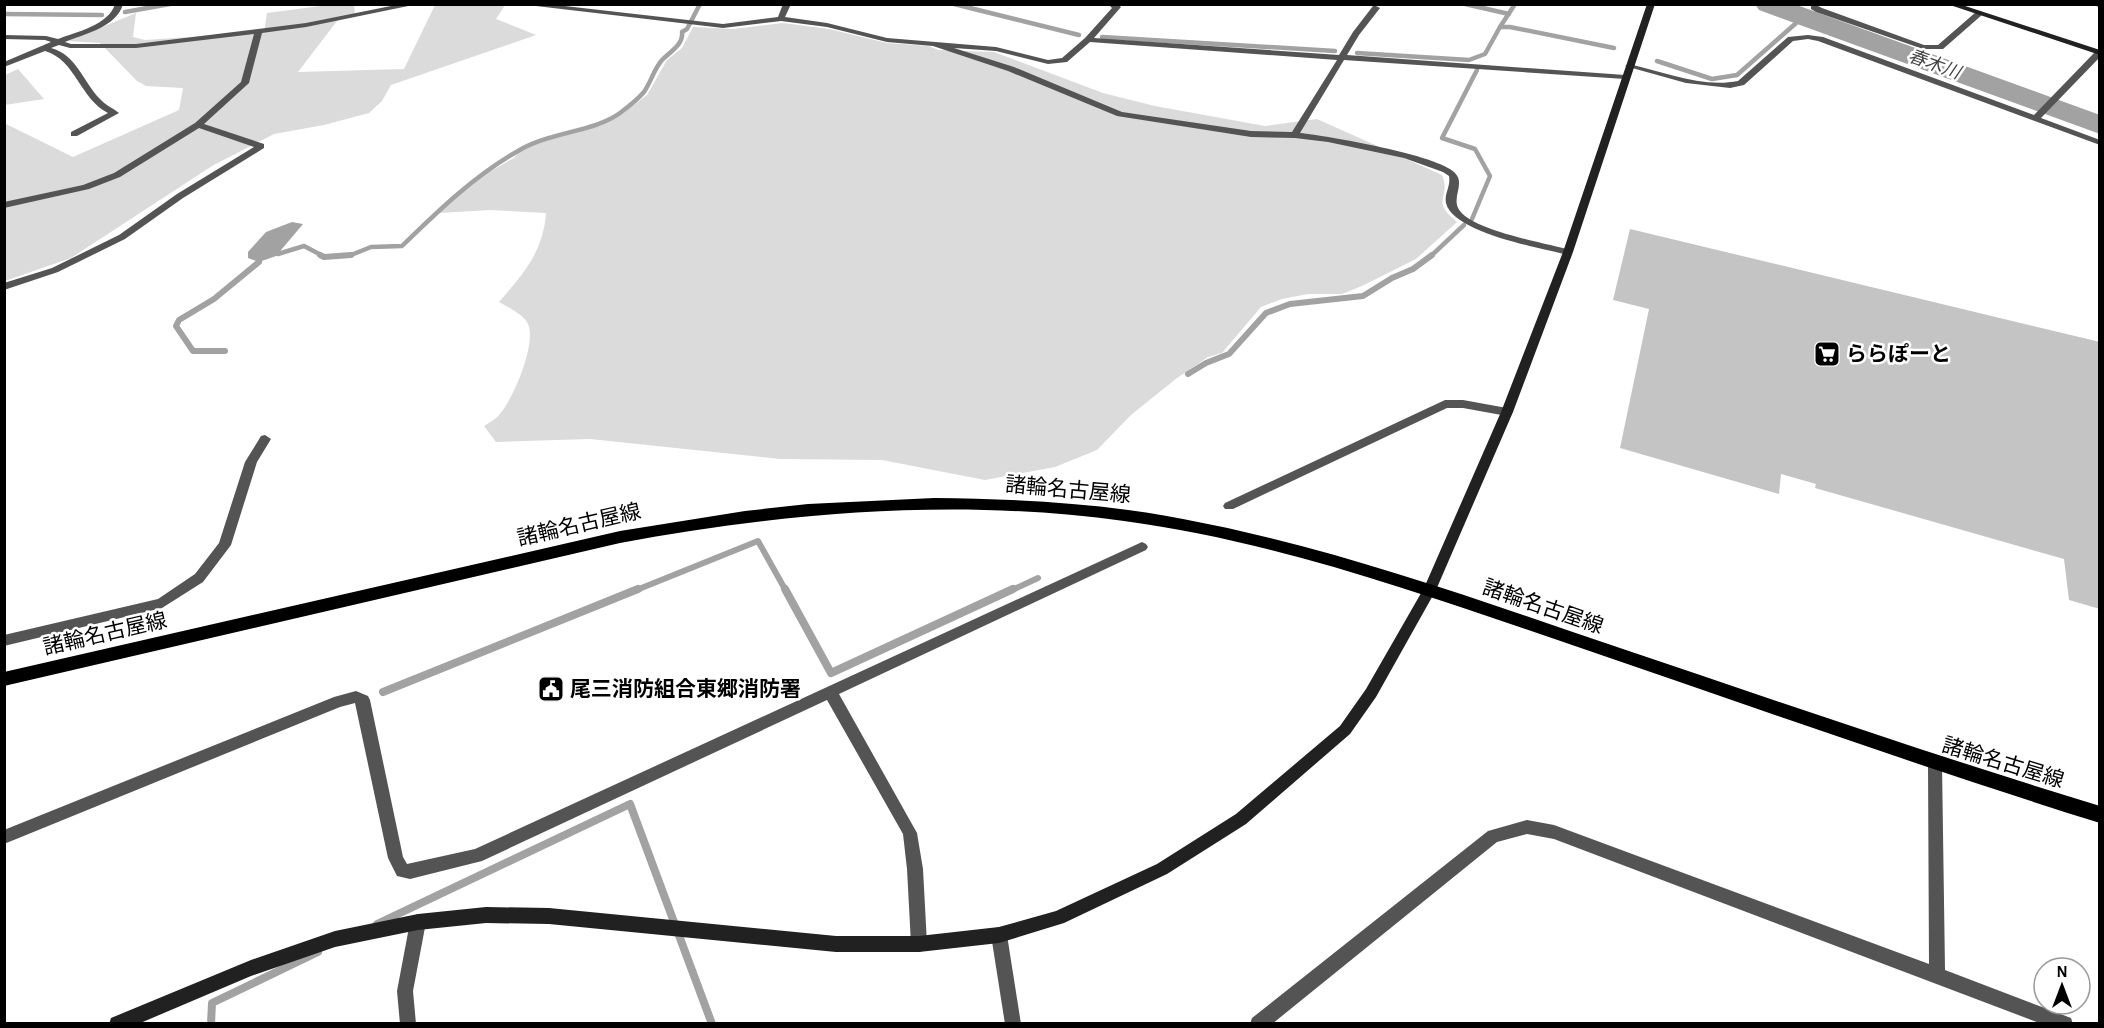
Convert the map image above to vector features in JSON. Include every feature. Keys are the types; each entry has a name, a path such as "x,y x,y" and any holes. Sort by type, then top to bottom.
{"main road":[{"name":"諸輪名古屋線","path":"4,679 620,537 740,515 846,505 979,504 1064,508 1125,515 1240,537 1430,590 1935,764 2100,815"}],"street":[{"path":"4,65 106,22 118,9 119,4"},
{"path":"4,37 46,38 70,46 136,46 306,25 415,4"},
{"path":"522,4 723,26 781,19 827,25 887,40 996,49 1048,62 1064,60 1088,40 1117,7 1111,4"},
{"path":"781,19 787,4"},
{"path":"117,1023 251,968 335,939 418,922 486,915 549,916 836,944 919,944 999,935 1058,918 1151,874 1241,819 1345,730 1371,693 1430,590 1507,412 1568,252 1651,4"},
{"path":"1815,4 1814,7 1819,10 1923,47 1940,47 1979,14"},
{"path":"1950,4 2099,53 2038,117"},
{"path":"1295,135 1343,57 1377,8"},
{"path":"4,205 86,187 117,175 198,125 245,83 259,30"},
{"path":"1629,66 1711,85 1734,86 1741,83 1791,39 1808,37 1820,39 2038,117 2100,143"},
{"path":"1088,40 1625,77"},
{"path":"934,44 1011,69 1120,114 1251,134 1295,135 1406,156 1446,170 1453,176 1455,184 1451,204 1464,220 1484,230 1568,252"},
{"path":"44,48 60,53 76,70 102,109 115,113 74,134"},
{"path":"4,287 56,270 122,237 180,196 261,146 198,125"},
{"path":"1229,506 1445,404 1464,404 1507,412"},
{"path":"4,641 162,603 199,578 225,545 251,462 265,439"},
{"path":"4,837 339,701 356,697 363,700 396,858 402,871 410,872 477,856 1142,548"},
{"path":"830,692 910,833 915,869 919,944"},
{"path":"1935,764 1937,975"},
{"path":"1258,1023 1493,837 1527,827 1554,832 2065,1023"},
{"path":"408,1023 405,991 418,922"},
{"path":"999,935 1013,1023"}],"shaded area":[{"path":"328,5 354,5 355,13 337,21 298,72 404,69 435,5 505,5 496,19 536,35 391,85 382,101 369,113 324,125 274,134 212,166 71,258 5,281 4,123 73,157 179,110 183,88 146,86 137,81 100,43 68,41 136,13 133,37 145,40 264,32 267,13"},
{"path":"783,23 829,29 887,43 929,46 938,50 994,52 1103,93 1155,106 1265,126 1317,119 1442,175 1445,189 1444,209 1457,222 1416,259 1362,286 1342,294 1308,294 1282,299 1261,307 1222,353 1208,357 1177,378 1131,415 1097,450 1055,467 985,480 882,460 780,459 590,439 496,442 484,426 502,411 516,387 526,359 530,333 523,317 499,302 531,261 541,239 546,213 490,210 439,213 480,177 514,158 521,150 542,139 605,122 622,114 647,95 667,60 682,48 693,27 733,29"},
{"path":"18,69 44,99 5,105 5,75"},
{"path":"292,222 303,224 276,256 259,262 248,258 248,252 266,232"}],"building":[{"path":"1630,229 2100,342 2100,609 2069,600 2064,559 1815,488 1816,484 1781,474 1779,494 1620,448 1649,309 1613,300"}],"waterway":[{"path":"125,12 170,4"},
{"path":"351,255 371,247 402,246 486,171 518,151 543,140 597,124 620,113 644,92 659,64 679,44 682,32 687,29 700,4"},
{"path":"954,4 1079,35"},
{"path":"1465,4 1509,14"},
{"path":"1509,14 1515,4"},
{"name":"春木川","path":"1768,4 2100,125"},
{"path":"4,14 102,15"},
{"path":"1500,27 1509,14"},
{"path":"1657,61 1712,79 1737,75 1803,17"},
{"path":"1357,53 1469,60 1485,54 1500,27"},
{"path":"1500,27 1510,27 1614,48"},
{"path":"1102,37 1335,51"},
{"path":"1472,219 1490,176 1475,149 1442,138 1477,70"},
{"path":"1431,256 1464,225"},
{"path":"278,254 304,246 323,256"},
{"path":"320,255 324,257 351,255"},
{"path":"340,256 351,255"},
{"path":"1188,374 1206,363 1229,354 1266,313 1290,304 1363,296 1392,278 1413,269 1432,255"},
{"path":"225,351 193,351 176,326 179,320 214,299 259,262"},
{"path":"634,591 758,541 786,591"},
{"path":"1010,591 1038,578"},
{"path":"383,692 638,589"},
{"path":"785,589 831,673 1013,589"},
{"path":"377,924 630,804 712,1024"},
{"path":"211,1024 212,1003 318,952"}],"place":[{"name":"ららぽーと","path":"1827,354"},
{"name":"尾三消防組合東郷消防署","path":"551,689"}]}
